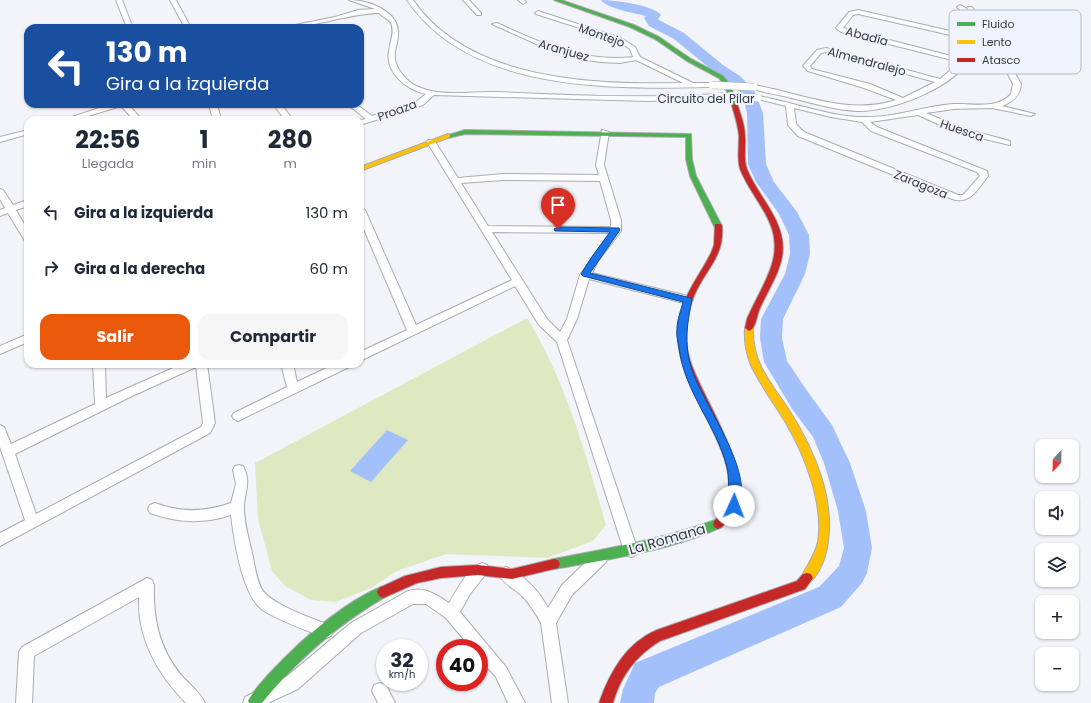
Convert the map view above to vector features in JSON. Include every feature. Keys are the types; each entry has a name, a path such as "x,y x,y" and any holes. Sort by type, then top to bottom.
{"street":[{"path":"119,0 128,24"},
{"path":"173,0 186,24"},
{"name":"Circuito del Pilar","path":"352,0 365,3 382,11 394,23 395,28 391,57 395,70 414,88 432,93 614,98 718,96 758,98 790,104 843,118 887,120 918,112 947,107 989,106 1001,104 1013,98 1016,94 1017,84 1012,74"},
{"name":"Circuito del Pilar","path":"410,0 424,21 440,34 474,54 510,69 544,78 577,83 663,87 691,85 754,87 853,108 873,108 920,93 942,82 950,74"},
{"path":"466,0 479,14"},
{"path":"556,0 587,13 642,30 661,40 670,48 715,73 726,83 739,117 741,130 741,162 743,169 776,223 780,241 779,259 774,273 752,313 749,322 749,345 758,368 790,422 809,460 820,497 825,532 824,547 816,570 810,579 801,585 657,636 641,644 628,655 617,671 606,703"},
{"path":"568,0 584,8 636,23 657,31 671,41 670,48"},
{"path":"358,12 365,3"},
{"path":"958,3 968,4"},
{"path":"307,24 336,19 358,12 382,11"},
{"name":"Abadía","path":"949,33 858,12 851,13 839,28 842,31 949,57"},
{"name":"Montejo","path":"538,13 618,39 633,48 637,58 674,75 691,85"},
{"path":"336,19 337,24"},
{"name":"Aranjuez","path":"495,24 536,42 585,58 612,61 637,58"},
{"name":"Almendralejo","path":"902,100 867,86 810,70 806,66 819,51 826,50 942,82"},
{"path":"657,68 664,80 663,87"},
{"path":"772,100 778,91"},
{"name":"Proaza","path":"364,122 420,103 432,93"},
{"name":"Zaragoza","path":"790,104 792,125 801,134 955,198 961,199 966,197 984,176 984,173 980,170 874,129 866,124 865,120"},
{"path":"989,106 1031,114"},
{"path":"80,116 106,108"},
{"path":"128,108 134,116"},
{"path":"356,108 371,119"},
{"name":"Huesca","path":"918,112 959,130 1007,143"},
{"path":"364,167 451,134 469,132 605,132 601,158 604,178 616,220 616,230 585,274 572,319 562,340"},
{"name":"La Romana","path":"253,702 280,670 326,631 365,603 389,589 406,582 452,570 482,570 506,574 630,551 705,530 721,523 730,515 734,506 736,489 732,467 725,447 693,385 686,366 681,330 688,300 696,284 715,258 719,247 720,234 716,220 695,183 688,156 689,136 684,134 605,132"},
{"path":"0,140 24,133"},
{"path":"431,142 543,322 562,340 630,551"},
{"path":"456,181 503,177 604,178"},
{"path":"0,192 24,232"},
{"path":"0,213 24,204"},
{"path":"364,219 413,331"},
{"path":"485,229 616,230"},
{"path":"585,274 688,300"},
{"path":"364,355 517,281"},
{"path":"0,350 24,340"},
{"path":"99,368 100,407"},
{"path":"9,451 184,368"},
{"path":"0,540 206,430 209,423 202,368"},
{"path":"288,368 293,389"},
{"path":"238,416 338,368"},
{"path":"0,430 9,451 33,523"},
{"path":"239,470 242,484 237,507 251,581 258,596 269,606 343,638"},
{"path":"155,509 169,515 186,517 205,516 237,507"},
{"path":"548,622 567,590 603,555"},
{"path":"451,613 465,589 482,570"},
{"name":"La Romana","path":"506,574 527,591 540,608 548,622 560,703"},
{"path":"24,703 27,652 147,585 145,603 147,621 158,655 169,672 197,703"},
{"path":"253,702 292,683 356,628 411,596 428,597 451,613 501,672 517,703"}],"green space":[{"path":"527,318 541,342 564,393 591,472 606,525 593,541 547,558 446,554 397,571 371,588 336,602 311,600 285,586 272,571 258,519 255,463"}],"water":[{"path":"387,430 408,440 371,482 350,471"}],"waterway":[{"path":"607,0 624,7 651,13 654,15 651,18 654,23 679,36 718,68 735,79 749,93 755,113 757,164 765,182 774,196 788,212 799,235 800,254 795,274 772,319 771,338 776,362 801,402 823,432 837,463 852,511 858,548 852,573 830,597 647,675 639,689 637,703"}],"traffic: fast":[{"path":"556,0 632,26 657,38 689,60 721,77 727,84 735,106"},
{"path":"448,136 465,132 689,135 689,159 693,176 718,226"},
{"path":"554,564 644,547 702,531 718,524"},
{"path":"255,701 297,654 313,640 346,614 383,592"}],"traffic: slow":[{"path":"364,168 448,136"},
{"path":"749,328 748,341 755,365 761,377 790,421 808,457 816,478 824,521 823,542 818,561 807,578"}],"traffic: jam":[{"path":"735,106 742,132 742,157 744,169 754,190 773,221 777,231 779,243 779,255 773,274 755,309 749,328"},
{"path":"718,226 718,245 715,253 692,291 682,324 683,351 691,377 724,445 732,469 735,490 731,509 718,524"},
{"path":"383,592 405,582 441,572 454,570 478,570 512,574 554,564"},
{"path":"606,703 614,682 624,664 647,642 657,636 801,585 807,578"}],"route":[{"path":"558,229 616,230 585,274 688,300 681,330 682,346 686,366 701,402 725,447 732,467 736,489 734,506"}]}
